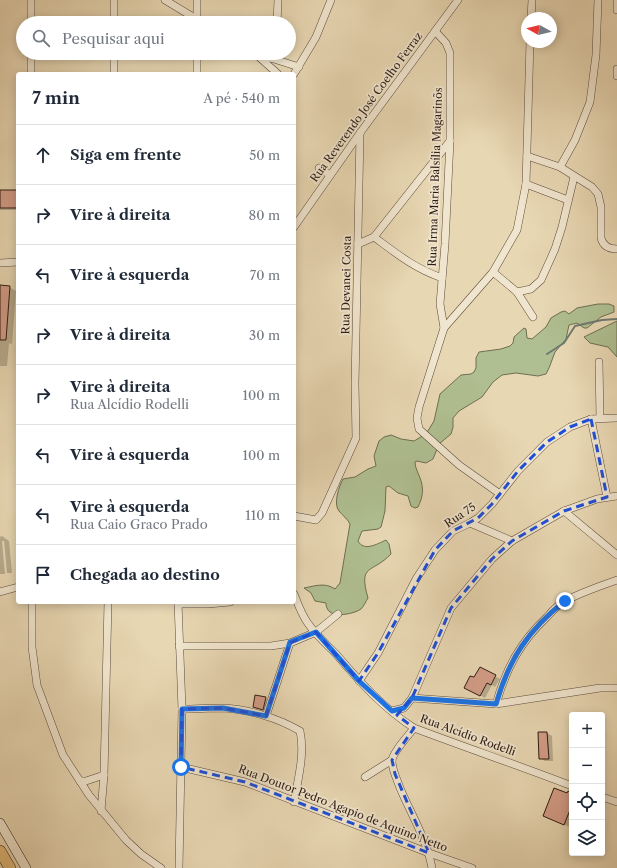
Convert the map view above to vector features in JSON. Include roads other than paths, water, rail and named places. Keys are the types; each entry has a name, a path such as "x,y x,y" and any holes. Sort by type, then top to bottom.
{"main road":[{"path":"0,823 26,868"},
{"path":"0,851 10,868"}],"street":[{"path":"31,0 31,16"},
{"path":"114,0 114,16"},
{"path":"164,0 189,16"},
{"path":"197,0 198,16"},
{"path":"277,16 278,0"},
{"path":"295,72 316,37 331,0"},
{"name":"Rua Reverendo José Coelho Ferraz","path":"296,223 458,0"},
{"path":"531,12 532,0"},
{"path":"560,167 575,140 590,102 596,55 598,0"},
{"path":"617,0 617,10"},
{"name":"Rua Irma Maria Balsília Magarinõs","path":"435,31 446,43 450,53 450,141 445,244 440,304 444,328"},
{"path":"500,494 459,465 419,426 417,418 419,407 444,328 493,272 517,230 526,184 530,48"},
{"path":"31,60 32,72"},
{"path":"114,60 114,72"},
{"path":"197,60 197,72"},
{"path":"262,60 276,72"},
{"path":"270,66 272,60"},
{"path":"283,60 299,67"},
{"path":"617,69 617,76"},
{"name":"Rua Devanei Costa","path":"296,516 316,520 322,513 356,438 355,384 360,133"},
{"path":"358,244 374,236 450,141"},
{"path":"527,156 560,167 592,187 598,194 601,207 602,243 605,246 617,249"},
{"path":"319,168 330,176"},
{"path":"517,292 531,289 541,280 557,242 574,177"},
{"path":"526,184 568,200"},
{"path":"374,236 408,262 424,272 442,278"},
{"path":"0,262 16,262"},
{"path":"493,272 517,292 533,316"},
{"path":"599,362 600,418"},
{"name":"Rua 75","path":"359,681 378,653 416,579 434,550 454,531 478,518 492,504 518,471 547,442 570,427 591,419 617,418"},
{"path":"591,419 607,497"},
{"path":"392,711 404,708 412,698 451,608 492,559 512,542 564,511 597,499 617,496"},
{"path":"564,511 617,555"},
{"path":"470,523 512,542"},
{"path":"496,704 502,684 516,654 538,625 565,601 588,590 617,580"},
{"path":"0,592 16,588"},
{"name":"Rua Alcídio Rodelli","path":"296,599 300,610 316,632 359,681 392,711 414,728 569,785"},
{"path":"32,604 32,647 37,685 63,754 80,782 101,811 126,840 141,854 161,868"},
{"path":"101,811 104,775 108,604"},
{"path":"178,604 182,709 179,868"},
{"path":"179,646 270,646 290,642 316,632 338,614"},
{"path":"266,716 290,642"},
{"path":"412,698 496,704 600,688 617,688"},
{"path":"182,709 223,708 266,716 300,731 302,742 294,802"},
{"path":"365,777 392,760 395,753 414,728"},
{"path":"392,760 395,774 405,800 429,853 432,868"},
{"name":"Rua Doutor Pedro Agapio de Aquino Netto","path":"181,767 245,782 294,802 472,868"},
{"path":"80,782 104,775"},
{"path":"89,795 103,790"},
{"path":"605,798 617,802"}],"waterway":[{"path":"547,354 564,343 575,326 602,320 617,319"}]}
